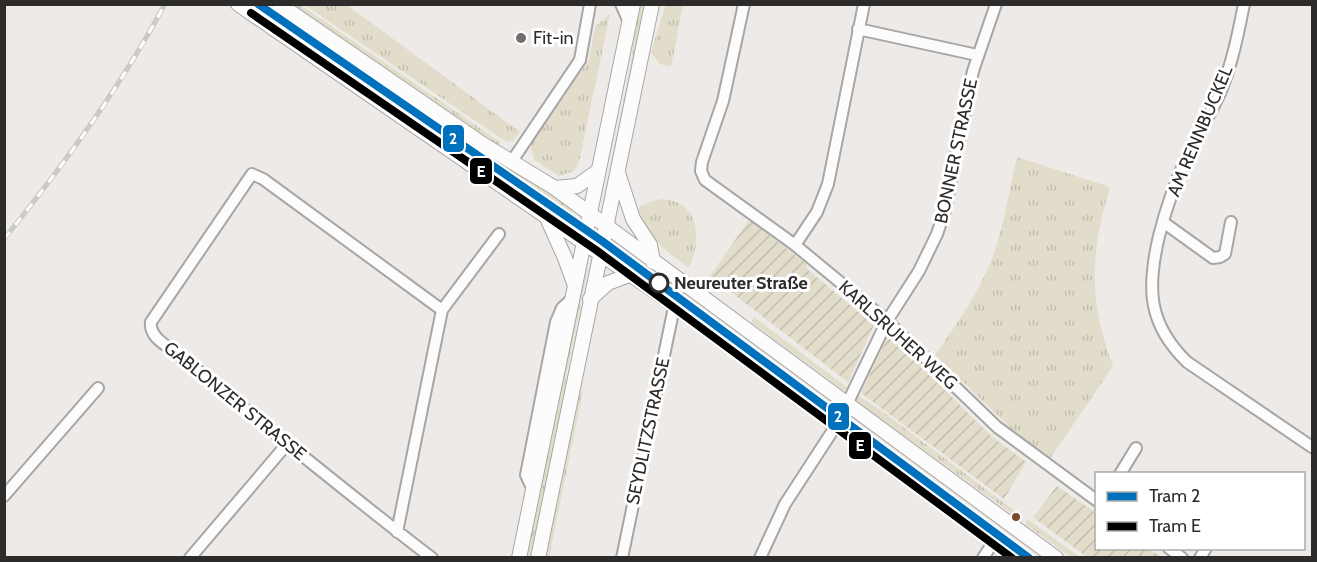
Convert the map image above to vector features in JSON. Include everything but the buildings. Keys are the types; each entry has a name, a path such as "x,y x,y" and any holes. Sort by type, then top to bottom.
{"main road":[{"path":"238,4 632,274 1017,558"},
{"path":"279,4 484,145 555,188 1056,558"},
{"path":"519,558 633,4"},
{"path":"538,558 652,4"},
{"path":"617,169 635,224 650,245 654,262"},
{"path":"555,188 576,186 598,171"},
{"path":"546,216 566,258 573,293"},
{"path":"590,299 608,283 632,274"},
{"path":"837,424 847,404"}],"street":[{"path":"512,161 580,60 590,4"},
{"path":"621,4 629,22"},
{"name":"KARLSRUHER WEG","path":"744,4 723,101 700,171 705,180 795,245 887,321 997,428 1095,499"},
{"path":"795,245 817,212 828,184 864,4"},
{"name":"BONNER STRASSE","path":"847,404 887,321 919,271 937,234 945,210 977,56 996,4"},
{"name":"AM RENNBUCKEL","path":"1244,4 1237,38 1223,84 1178,176 1163,222 1153,264 1151,297 1157,320 1168,341 1193,367 1312,447"},
{"name":"BONNER STRASSE","path":"858,29 977,56"},
{"name":"GABLONZER STRASSE","path":"432,558 287,444 154,335 150,328 151,322 252,174 263,179 442,310"},
{"path":"1163,222 1213,258 1217,258 1225,254 1231,222"},
{"path":"397,532 442,310 499,234"},
{"name":"SEYDLITZSTRASSE","path":"622,558 676,306"},
{"path":"4,496 98,388"},
{"path":"760,558 785,504 837,424"},
{"path":"190,558 287,444"},
{"path":"1120,472 1136,448"},
{"path":"983,558 994,541"}],"green space":[{"path":"666,4 683,5 671,67 660,64 651,53"},
{"path":"248,5 253,5 569,222 569,225"},
{"path":"268,5 273,5 573,205 571,212"},
{"path":"294,5 300,5 324,21 500,142 498,145"},
{"path":"305,5 347,5 520,132 513,141 507,142"},
{"path":"639,5 646,5 606,200 604,199 632,57 634,28"},
{"path":"610,14 579,162 574,171 559,176 534,160 532,143 589,60 595,27"},
{"path":"1017,157 1110,187 1099,234 1095,276 1099,319 1113,366 1050,459 1015,432 935,355 953,330 985,276 1002,225"},
{"path":"662,199 684,206 694,223 696,244 688,267 658,242 645,227 636,210"},
{"path":"749,220 807,264 806,268 874,325 848,382 710,276"},
{"path":"585,267 588,268 534,557 526,558"},
{"path":"754,317 849,389 843,390 751,322"},
{"path":"889,334 990,435 1026,462 1004,499 861,393"},
{"path":"583,391 549,557 546,557 580,393"},
{"path":"857,395 1019,514 1014,515 856,401"},
{"path":"1057,486 1095,512 1095,550 1151,550 1162,557 1087,557 1033,517"},
{"path":"1027,519 1080,557 1071,557 1025,524"}],"railway":[{"path":"4,239 48,183 110,96 165,4"}],"tram line":[{"name":"2","path":"258,4 602,241 1029,558"},
{"name":"E","path":"251,13 596,250 1012,558"}],"place":[{"name":"Fit-in","path":"521,38"},
{"name":"Neureuter Straße","path":"659,283"}]}
